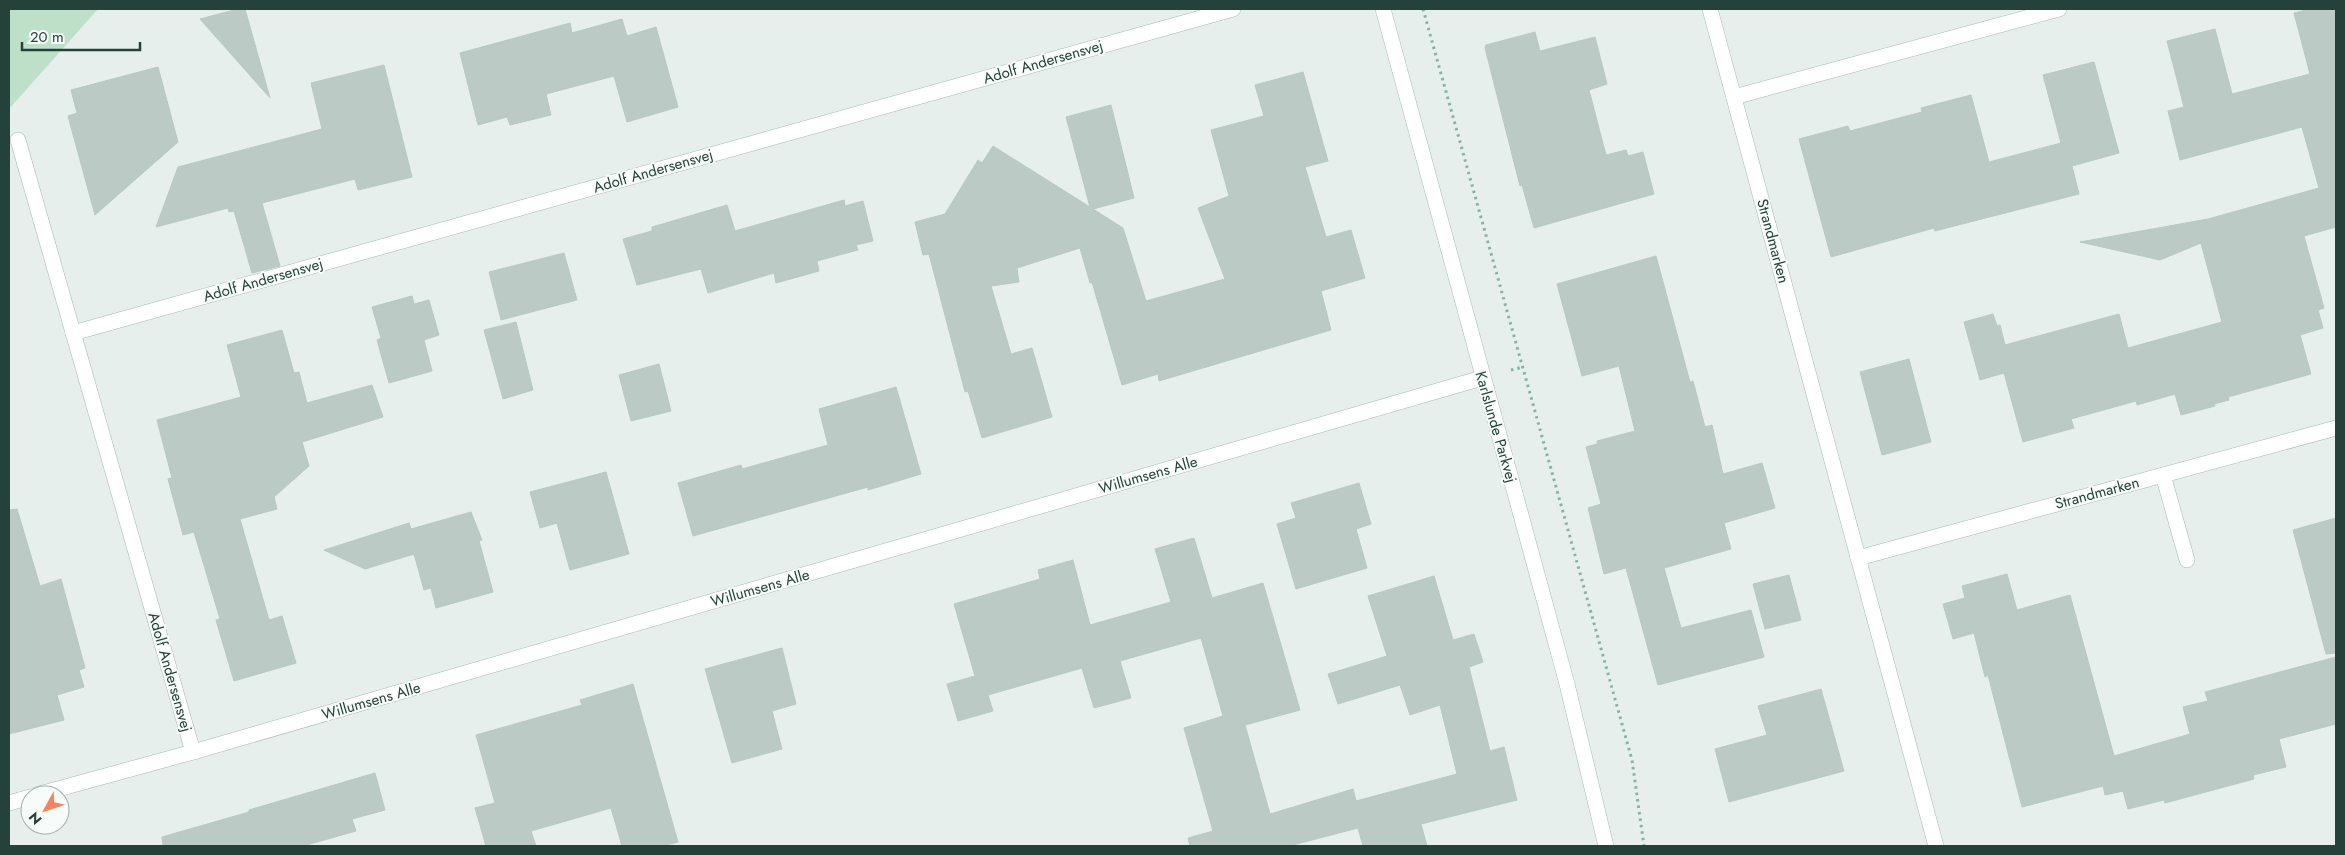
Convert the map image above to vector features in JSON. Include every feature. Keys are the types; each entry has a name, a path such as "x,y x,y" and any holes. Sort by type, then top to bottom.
{"street":[{"name":"Adolf Andersensvej","path":"73,332 1233,9"},
{"name":"Karlslunde Parkvej","path":"1383,9 1482,378 1567,684 1606,846"},
{"name":"Strandmarken","path":"1710,9 1936,846"},
{"path":"1734,97 2059,9"},
{"name":"Adolf Andersensvej","path":"18,140 193,752"},
{"name":"Willumsens Alle","path":"70,786 193,752 1482,378"},
{"name":"Strandmarken","path":"1858,558 2336,428"},
{"path":"2163,475 2187,560"}],"path":[{"path":"1423,9 1632,760 1644,846"}],"green space":[{"path":"9,9 98,9 9,109"}],"building":[{"path":"238,9 245,9 270,98 200,19"},
{"path":"2310,9 2336,9 2336,227 2304,236 2324,308 2318,310 2323,328 2300,335 2311,374 2228,397 2229,400 2214,404 2215,406 2181,415 2175,394 2137,405 2136,401 2071,419 2074,428 2023,442 2004,373 1980,380 1964,322 1993,314 1997,326 2000,325 2005,345 2119,314 2128,348 2222,322 2201,243 2160,260 2080,242 2208,219 2319,188 2302,127 2180,160 2168,111 2184,107 2167,41 2215,29 2232,94 2310,74 2294,13"},
{"path":"622,19 627,36 656,27 678,107 627,122 614,76 546,94 551,115 510,125 507,117 478,125 460,53 570,23 572,33"},
{"path":"1535,32 1540,51 1595,37 1607,84 1589,90 1606,155 1626,150 1628,156 1643,152 1654,194 1534,228 1522,185 1520,186 1485,48 1486,45"},
{"path":"2094,62 2119,153 2072,166 2079,194 1935,231 1934,228 1831,257 1799,139 1848,126 1850,131 1922,112 1921,108 1971,95 1989,162 2061,143 2043,75"},
{"path":"384,65 412,177 358,190 355,179 262,203 280,266 252,273 234,211 229,212 228,208 156,227 178,167 322,129 311,83"},
{"path":"158,67 178,142 95,215 68,116 77,113 71,90"},
{"path":"1303,72 1328,161 1305,167 1326,237 1351,230 1365,278 1321,291 1331,330 1159,381 1158,374 1122,385 1092,282 1090,283 1080,248 1017,268 1019,282 991,286 1011,354 1032,348 1052,417 982,438 968,391 965,392 929,254 923,255 915,222 945,214 978,160 982,163 993,146 1090,207 1066,117 1111,105 1134,198 1093,209 1123,228 1146,301 1225,279 1198,208 1229,196 1211,130 1264,116 1255,85"},
{"path":"844,200 845,206 863,201 873,241 856,245 858,250 817,261 819,271 776,283 774,273 708,293 701,269 637,285 623,239 652,231 652,227 727,205 735,231"},
{"path":"564,253 577,300 501,320 489,272"},
{"path":"1656,256 1690,382 1693,381 1705,427 1712,425 1723,474 1762,463 1775,508 1724,523 1731,549 1664,568 1681,628 1751,610 1764,657 1658,685 1626,568 1604,574 1588,508 1601,504 1586,447 1597,444 1597,441 1635,431 1619,366 1582,376 1557,284"},
{"path":"412,296 414,304 429,300 439,335 424,340 432,371 389,383 377,340 381,338 372,307"},
{"path":"516,322 533,390 503,399 484,330"},
{"path":"282,330 294,373 299,372 307,403 372,385 383,417 302,442 309,466 274,497 277,509 240,519 269,620 282,616 296,663 234,681 216,620 220,619 194,532 183,535 168,479 172,478 157,420 241,397 227,345"},
{"path":"1909,359 1931,442 1882,455 1860,372"},
{"path":"659,364 671,411 631,421 619,375"},
{"path":"896,387 921,474 868,490 868,487 693,536 678,483 741,465 742,469 828,445 819,409"},
{"path":"606,472 629,554 570,570 557,523 540,528 530,492"},
{"path":"1359,483 1371,524 1356,529 1367,568 1296,589 1277,524 1296,518 1291,503"},
{"path":"17,509 40,586 61,579 85,668 79,670 84,687 57,695 64,720 9,734 9,510"},
{"path":"471,512 482,540 479,541 493,592 436,608 431,588 424,590 414,554 365,569 324,550 409,523 411,529"},
{"path":"2336,518 2336,653 2326,654 2293,530"},
{"path":"1194,538 1212,598 1263,583 1300,710 1245,725 1270,814 1353,789 1356,801 1457,774 1440,705 1410,715 1400,685 1338,704 1328,674 1387,656 1368,596 1434,576 1453,640 1474,634 1483,662 1469,667 1490,751 1504,747 1517,800 1421,824 1427,846 1363,846 1358,828 1289,846 1190,846 1188,838 1213,831 1184,728 1223,716 1201,638 1120,661 1131,698 1094,708 1082,668 988,695 993,711 958,721 947,684 975,676 954,604 1040,579 1038,570 1073,560 1090,625 1171,602 1155,549"},
{"path":"2007,574 2017,610 2070,595 2114,756 2190,734 2183,707 2208,701 2205,692 2336,657 2336,724 2279,739 2286,767 2253,775 2254,779 2165,803 2164,800 2128,809 2123,791 2105,795 2103,786 2022,807 1988,675 1985,677 1974,633 1953,639 1943,604 1965,598 1962,586"},
{"path":"1789,575 1801,620 1765,629 1753,584"},
{"path":"782,648 796,704 772,711 782,749 732,763 705,669"},
{"path":"633,684 678,842 662,846 622,846 611,808 531,831 536,846 486,846 475,808 495,803 476,735 582,705 580,700"},
{"path":"1821,689 1844,771 1729,802 1715,749 1767,735 1758,706"},
{"path":"375,773 385,810 352,819 356,831 303,846 163,846 162,837"}]}
